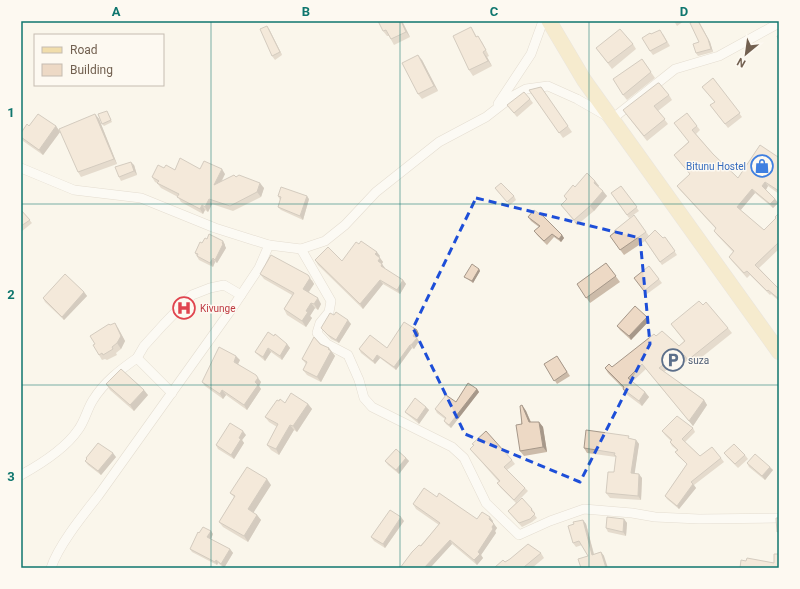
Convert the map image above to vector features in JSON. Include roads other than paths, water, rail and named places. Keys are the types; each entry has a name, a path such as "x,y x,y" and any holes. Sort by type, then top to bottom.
{"main road":[{"path":"549,21 584,80 779,352"}],"street":[{"path":"486,117 500,102 531,54 543,21"},
{"path":"21,168 74,190 141,198 215,228 269,245 301,249 325,241 346,225 376,192 439,142 486,117 512,96 526,89 548,86 577,99 612,119 675,69 719,56 779,23"},
{"path":"51,568 54,559 82,516 207,346 259,268 269,245"},
{"path":"301,249 331,301 329,312 320,323 317,333 327,344 348,355 359,380 364,398 372,407 452,447 464,458 486,503 520,535 550,521 584,509 632,513 655,518 779,518"},
{"path":"21,475 44,461 68,442 79,429 92,400 106,382 115,373 137,358 144,346 192,295 210,288 224,285 241,295"},
{"path":"137,358 172,392"}],"place":[{"name":"Bitunu Hostel","path":"762,166"},
{"name":"Kivunge","path":"184,308"},
{"name":"suza","path":"673,360"}]}
